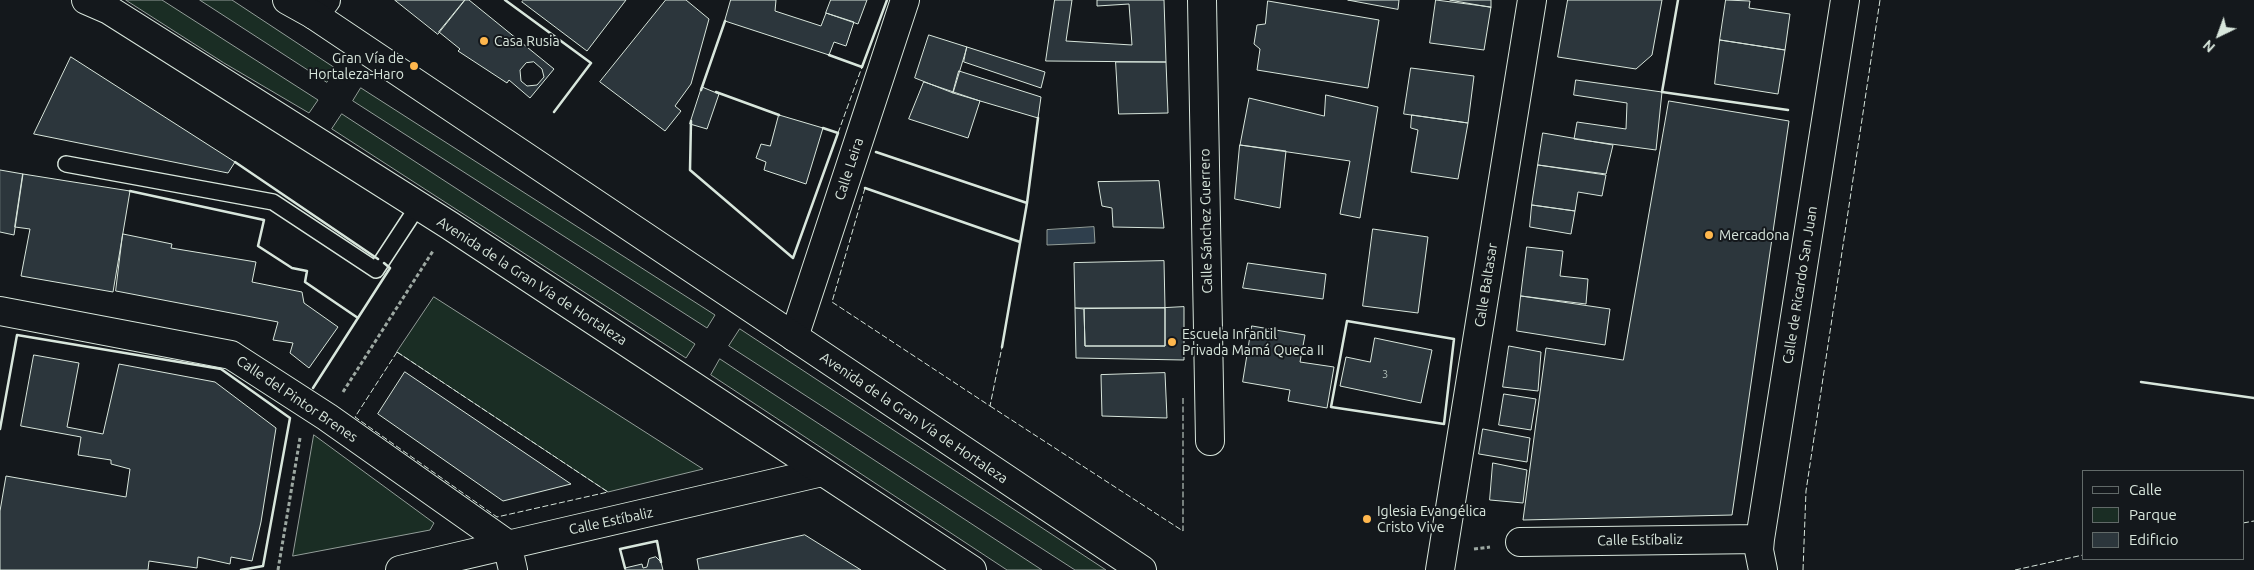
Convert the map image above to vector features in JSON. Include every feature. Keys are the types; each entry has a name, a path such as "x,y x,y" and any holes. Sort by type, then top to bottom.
{"street":[{"name":"Avenida de la Gran Vía de Hortaleza","path":"86,0 108,10 418,206 972,570"},
{"name":"Avenida de la Gran Vía de Hortaleza","path":"287,0 314,5 794,337 1142,570"},
{"name":"Calle Leira","path":"794,337 905,0"},
{"name":"Calle Sánchez Guerrero","path":"1202,0 1210,442"},
{"name":"Calle Baltasar","path":"1440,570 1532,0"},
{"name":"Calle de Ricardo San Juan","path":"1763,570 1759,550 1760,539 1845,0"},
{"name":"Calle del Pintor Brenes","path":"1,319 231,355 327,418 507,544"},
{"name":"Calle Estíbaliz","path":"400,570 507,544 757,489 822,472"},
{"name":"Calle Estíbaliz","path":"1520,542 1760,539"},
{"path":"507,544 513,570"}],"lane":[{"path":"66,164 273,202 376,270 418,206"}],"green space":[{"path":"126,0 162,0 318,100 309,113 224,63"},
{"path":"200,0 232,0 335,68 327,82"},
{"path":"361,88 715,315 707,328 353,101"},
{"path":"342,114 695,344 686,358 332,129"},
{"path":"434,297 703,469 608,492 397,352"},
{"path":"740,329 1106,570 1075,570 729,346"},
{"path":"720,359 1042,570 1007,570 711,375"},
{"path":"314,435 434,523 430,530 293,556"}],"water":[{"path":"1094,227 1095,243 1047,245 1047,230"}],"building":[{"path":"395,0 465,0 438,34"},
{"name":"Casa Rusia","path":"465,0 469,0 554,69 530,98 509,80 507,83 458,51 460,49 439,32","holes":["534,62 542,69 544,77 537,85 527,86 521,81 520,70 526,63"]},
{"path":"524,0 626,0 587,51 522,2"},
{"path":"666,0 686,0 709,19 691,84 675,106 681,111 665,131 600,82"},
{"path":"731,0 776,0 775,11 821,26 826,13 854,22 846,46 834,42 829,55 725,21"},
{"path":"831,0 867,0 858,24 826,13"},
{"path":"1055,0 1072,0 1066,41 1132,45 1129,4 1097,6 1097,0 1164,0 1166,62 1046,61"},
{"path":"1348,0 1399,0 1398,9"},
{"path":"1436,0 1491,7 1484,50 1430,43"},
{"path":"1450,0 1491,0 1491,7"},
{"path":"1568,0 1662,0 1652,55 1636,69 1558,57"},
{"path":"1726,0 1750,1 1749,8 1790,14 1785,50 1720,40"},
{"path":"1268,1 1379,20 1368,88 1257,70 1260,49 1254,44 1257,25 1265,24"},
{"path":"929,35 967,47 953,93 915,78"},
{"path":"1720,40 1785,50 1778,94 1715,84"},
{"path":"967,47 1045,72 1041,88 964,62"},
{"path":"71,57 235,162 228,173 34,134"},
{"path":"1116,62 1166,62 1168,113 1119,114"},
{"path":"1411,68 1474,76 1468,123 1404,114"},
{"path":"959,71 1041,97 1038,118 953,93"},
{"path":"1576,80 1662,92 1656,150 1574,139 1577,122 1626,129 1627,103 1574,95"},
{"path":"924,82 980,101 968,138 909,119"},
{"path":"702,87 719,94 707,129 690,124"},
{"path":"1326,95 1378,107 1360,218 1340,214 1350,161 1240,145 1249,98 1324,116"},
{"name":"Mercadona","path":"1669,101 1789,121 1732,515 1523,520 1546,348 1623,360"},
{"path":"779,115 823,128 806,184 764,170 766,162 756,158 761,144 770,146"},
{"path":"1412,115 1468,123 1458,179 1411,172 1418,130 1411,128"},
{"path":"1543,133 1613,145 1606,174 1538,165"},
{"path":"1240,145 1286,151 1280,208 1235,199"},
{"path":"1538,165 1606,175 1602,196 1578,192 1575,211 1532,205"},
{"path":"0,170 23,174 14,235 0,232"},
{"path":"23,174 130,191 113,292 21,276 30,229 15,227"},
{"path":"1159,181 1164,228 1113,227 1112,208 1102,206 1098,182"},
{"path":"1532,205 1575,211 1571,234 1530,227"},
{"path":"1373,229 1428,237 1418,313 1363,306"},
{"path":"123,234 172,244 171,248 256,262 252,282 302,292 304,303 338,327 309,368 290,353 293,343 273,340 278,322 116,291"},
{"path":"1527,247 1563,251 1560,276 1588,279 1586,304 1521,296"},
{"path":"1164,261 1165,308 1075,308 1074,263"},
{"path":"1248,263 1326,274 1323,299 1243,288"},
{"path":"1521,296 1610,309 1605,345 1517,331"},
{"path":"1184,307 1184,360 1076,358 1075,308 1084,309 1085,346 1165,346 1165,308"},
{"path":"1165,308 1165,346 1085,346 1084,309"},
{"path":"1252,326 1305,335 1300,362 1334,367 1327,408 1288,401 1290,390 1243,382"},
{"path":"1375,338 1432,350 1421,403 1340,386 1346,357 1370,362"},
{"path":"1509,346 1541,352 1538,391 1503,387"},
{"path":"34,355 79,363 67,427 103,434 119,364 215,382 276,428 261,522 252,561 231,557 230,564 198,557 197,568 149,561 148,570 0,570 0,511 6,476 126,497 130,469 111,464 111,460 78,455 81,437 21,426"},
{"path":"405,372 571,484 503,501 378,414"},
{"path":"1165,373 1167,418 1102,416 1101,375"},
{"path":"1504,394 1536,399 1531,430 1499,425"},
{"path":"1483,429 1530,438 1527,462 1479,454"},
{"path":"1493,463 1527,470 1523,503 1490,500"},
{"path":"805,535 861,570 699,570 697,559"},
{"path":"656,557 661,562 663,570 625,570 625,568 642,564 643,568 647,567 649,559"}],"fence":[{"path":"1803,570 1806,491 1880,0"},
{"path":"838,133 862,67"},
{"path":"865,188 832,302 990,406 1002,347"},
{"path":"397,352 608,492 497,517 355,417 397,352"},
{"path":"990,406 1183,531 1183,398"},
{"path":"2244,523 2254,521"},
{"path":"2015,570 2082,555"}],"wall":[{"path":"505,0 591,63 554,112"},
{"path":"829,55 862,67 887,0"},
{"path":"1678,0 1662,92 1788,110"},
{"path":"701,90 725,21"},
{"path":"716,92 779,115"},
{"path":"876,152 1027,203 1038,118"},
{"path":"691,121 690,170 793,258 838,133 823,128"},
{"path":"235,162 378,259"},
{"path":"865,188 1020,242"},
{"path":"130,191 264,220 258,246 292,268 307,271 305,282 358,318"},
{"path":"1002,347 1027,203"},
{"path":"313,388 390,268 384,263"},
{"path":"1347,321 1454,339 1444,424 1331,407 1347,321"},
{"path":"0,429 17,335 221,369 290,418 263,566 241,570"},
{"path":"2141,382 2254,398"},
{"path":"625,568 620,549 657,541 661,562"}],"place":[{"name":"Casa Rusia","path":"484,41"},
{"name":"Gran Vía de Hortaleza-Haro","path":"414,66"},
{"name":"Mercadona","path":"1709,235"},
{"name":"Escuela Infantil Privada Mamá Queca II","path":"1172,342"},
{"name":"Iglesia Evangélica Cristo Vive","path":"1367,519"}]}
